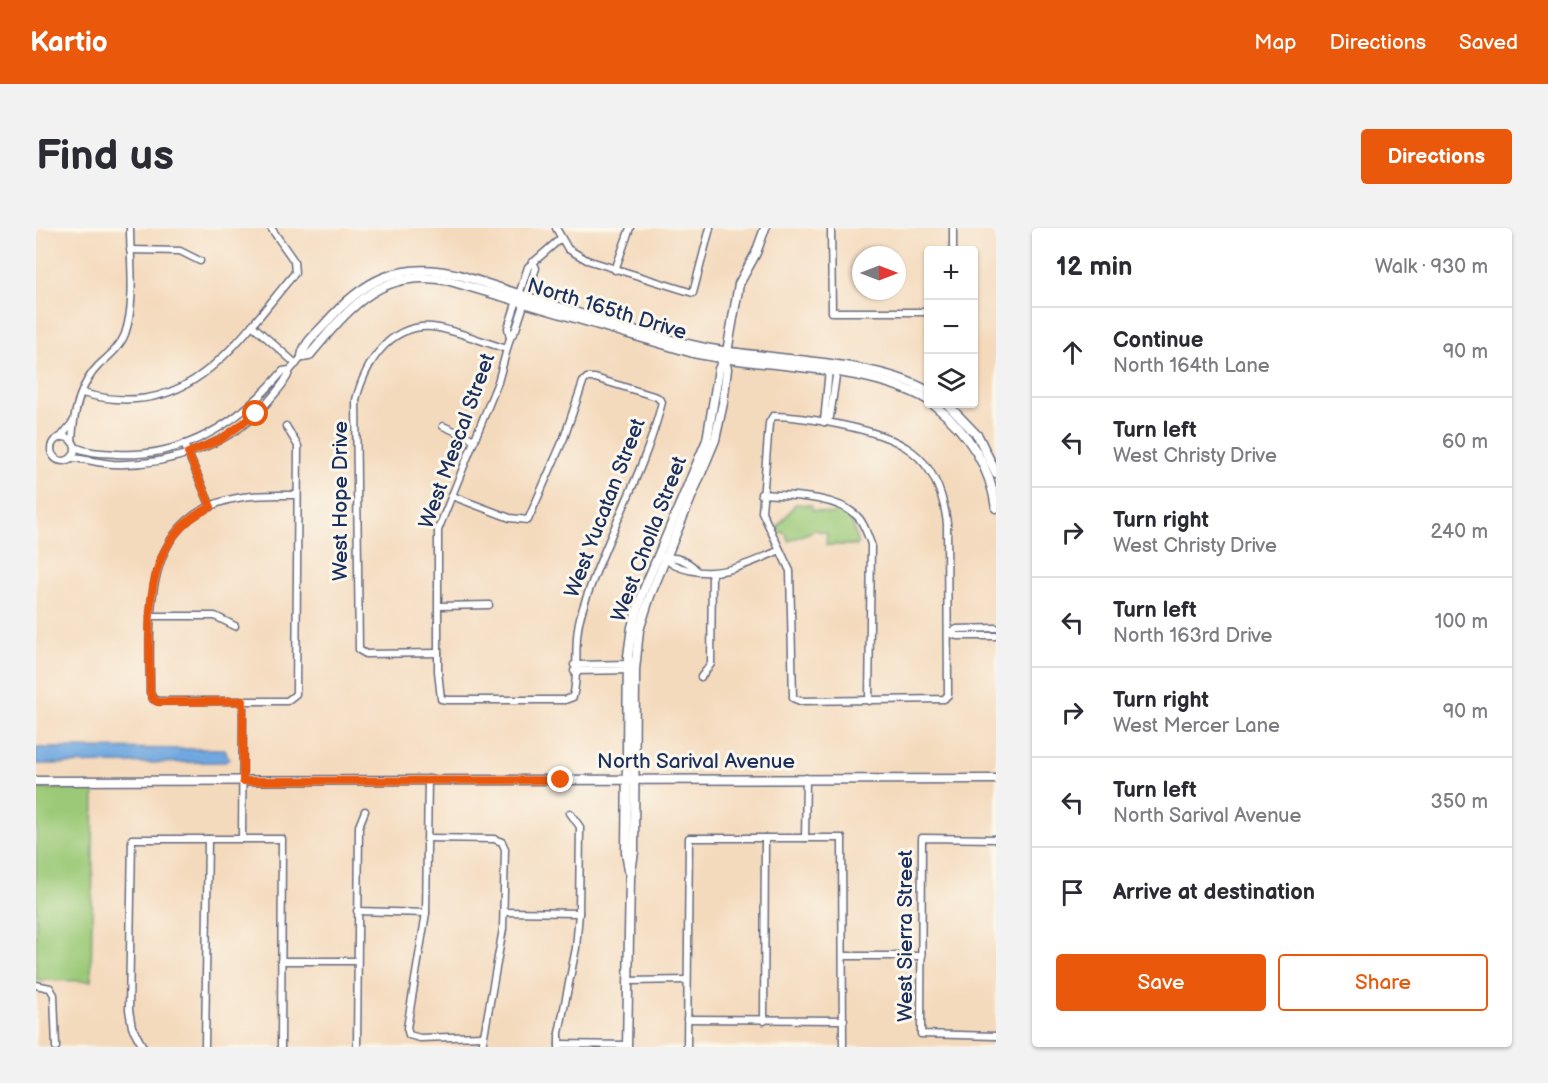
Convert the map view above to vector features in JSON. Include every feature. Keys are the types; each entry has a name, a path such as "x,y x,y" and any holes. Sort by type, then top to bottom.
{"street":[{"path":"130,228 130,303 126,332 122,341 92,374 82,393 73,421 52,447 53,454 62,461 72,458 127,464 162,460 213,443 241,427 265,405 288,378 290,370 299,360 252,326"},
{"path":"82,393 99,398 134,400 175,390 194,381 214,367 252,326 296,269 271,228"},
{"path":"556,228 560,239"},
{"path":"615,270 630,228"},
{"name":"North 165th Drive","path":"560,239 568,249 587,260 693,292 710,228"},
{"name":"West Cholla Street","path":"627,1046 630,878 626,852 631,779 631,667 641,621 707,440 719,369 726,356 739,284 756,254 765,228"},
{"path":"831,228 832,312 924,312"},
{"path":"952,228 953,246"},
{"name":"West Mescal Street","path":"560,239 533,262 536,268 508,328 510,338 498,382 438,530 438,653 441,699 565,700 573,697"},
{"path":"130,250 180,251 201,261"},
{"name":"North 165th Drive","path":"299,360 309,356 345,312 359,300 392,282 411,279 441,279 521,298 665,345 726,356 833,370 895,385 924,398"},
{"name":"West Hope Drive","path":"438,653 366,654 359,650 356,400 361,378 374,355 391,340 411,329 432,327 507,349"},
{"path":"60,438 91,452 124,454 157,451 184,444 208,435 240,415 283,371 290,370"},
{"path":"824,422 833,370 871,372 897,377 924,389"},
{"name":"West Yucatan Street","path":"452,496 510,518 528,520 564,438 583,382 587,378 595,378 657,397 662,402 647,450 593,576 579,622 573,697"},
{"path":"939,408 961,422 983,462 992,486 996,508"},
{"path":"950,408 982,444 996,473"},
{"path":"773,416 824,422 879,432 901,443 920,458 937,483 945,504 949,633 948,695 944,699 801,700 793,698 792,582 762,513 761,494 769,423 773,416"},
{"path":"72,458 73,421"},
{"path":"286,426 298,446 296,694 293,699 243,701 158,702 153,699 150,692 150,616 154,575 172,536 189,520 211,507 241,497 297,495"},
{"path":"443,426 475,440"},
{"path":"184,444 211,507"},
{"path":"761,494 834,503 857,516 871,543 869,700"},
{"path":"663,557 672,557 692,565 696,570 712,573 735,571 780,550"},
{"path":"701,677 711,664 712,573"},
{"path":"439,606 489,605"},
{"path":"150,616 215,616 235,626"},
{"path":"949,633 957,629 996,628"},
{"path":"949,633 957,636 996,636"},
{"path":"574,668 631,667"},
{"path":"242,839 243,701"},
{"path":"805,838 806,778"},
{"path":"428,779 426,913 407,1029 409,1035 420,1038 482,1036"},
{"name":"North Sarival Avenue","path":"36,781 996,779"},
{"path":"357,1047 359,826 365,811"},
{"path":"570,813 580,827 579,913 576,948 559,1046 627,1046"},
{"path":"428,838 494,839 502,842 505,849 503,929 482,1036 482,1047"},
{"path":"687,1047 689,838 842,838 843,1047"},
{"path":"764,1021 765,838"},
{"name":"West Sierra Street","path":"996,839 922,838 921,1034 996,1036"},
{"path":"143,1047 132,1028 129,1010 132,839 282,840 281,1047"},
{"path":"205,1047 208,839"},
{"path":"357,910 426,913"},
{"path":"504,912 579,913"},
{"path":"843,956 922,956"},
{"path":"281,961 356,961"},
{"path":"629,981 687,980"},
{"path":"36,986 50,988 54,994 56,1047"},
{"path":"687,1019 844,1020"}],"green space":[{"path":"795,504 811,505 813,510 832,514 837,509 852,521 858,545 826,545 827,533 815,530 789,541 786,534 776,530"},
{"path":"94,788 91,981 36,980 36,789"}],"water":[{"path":"36,748 225,749 229,759 225,762 36,764"}],"route":[{"path":"256,414 220,440 188,453 211,507 189,520 172,536 154,575 150,616 150,692 153,699 158,702 243,701 243,781 561,780"}]}
